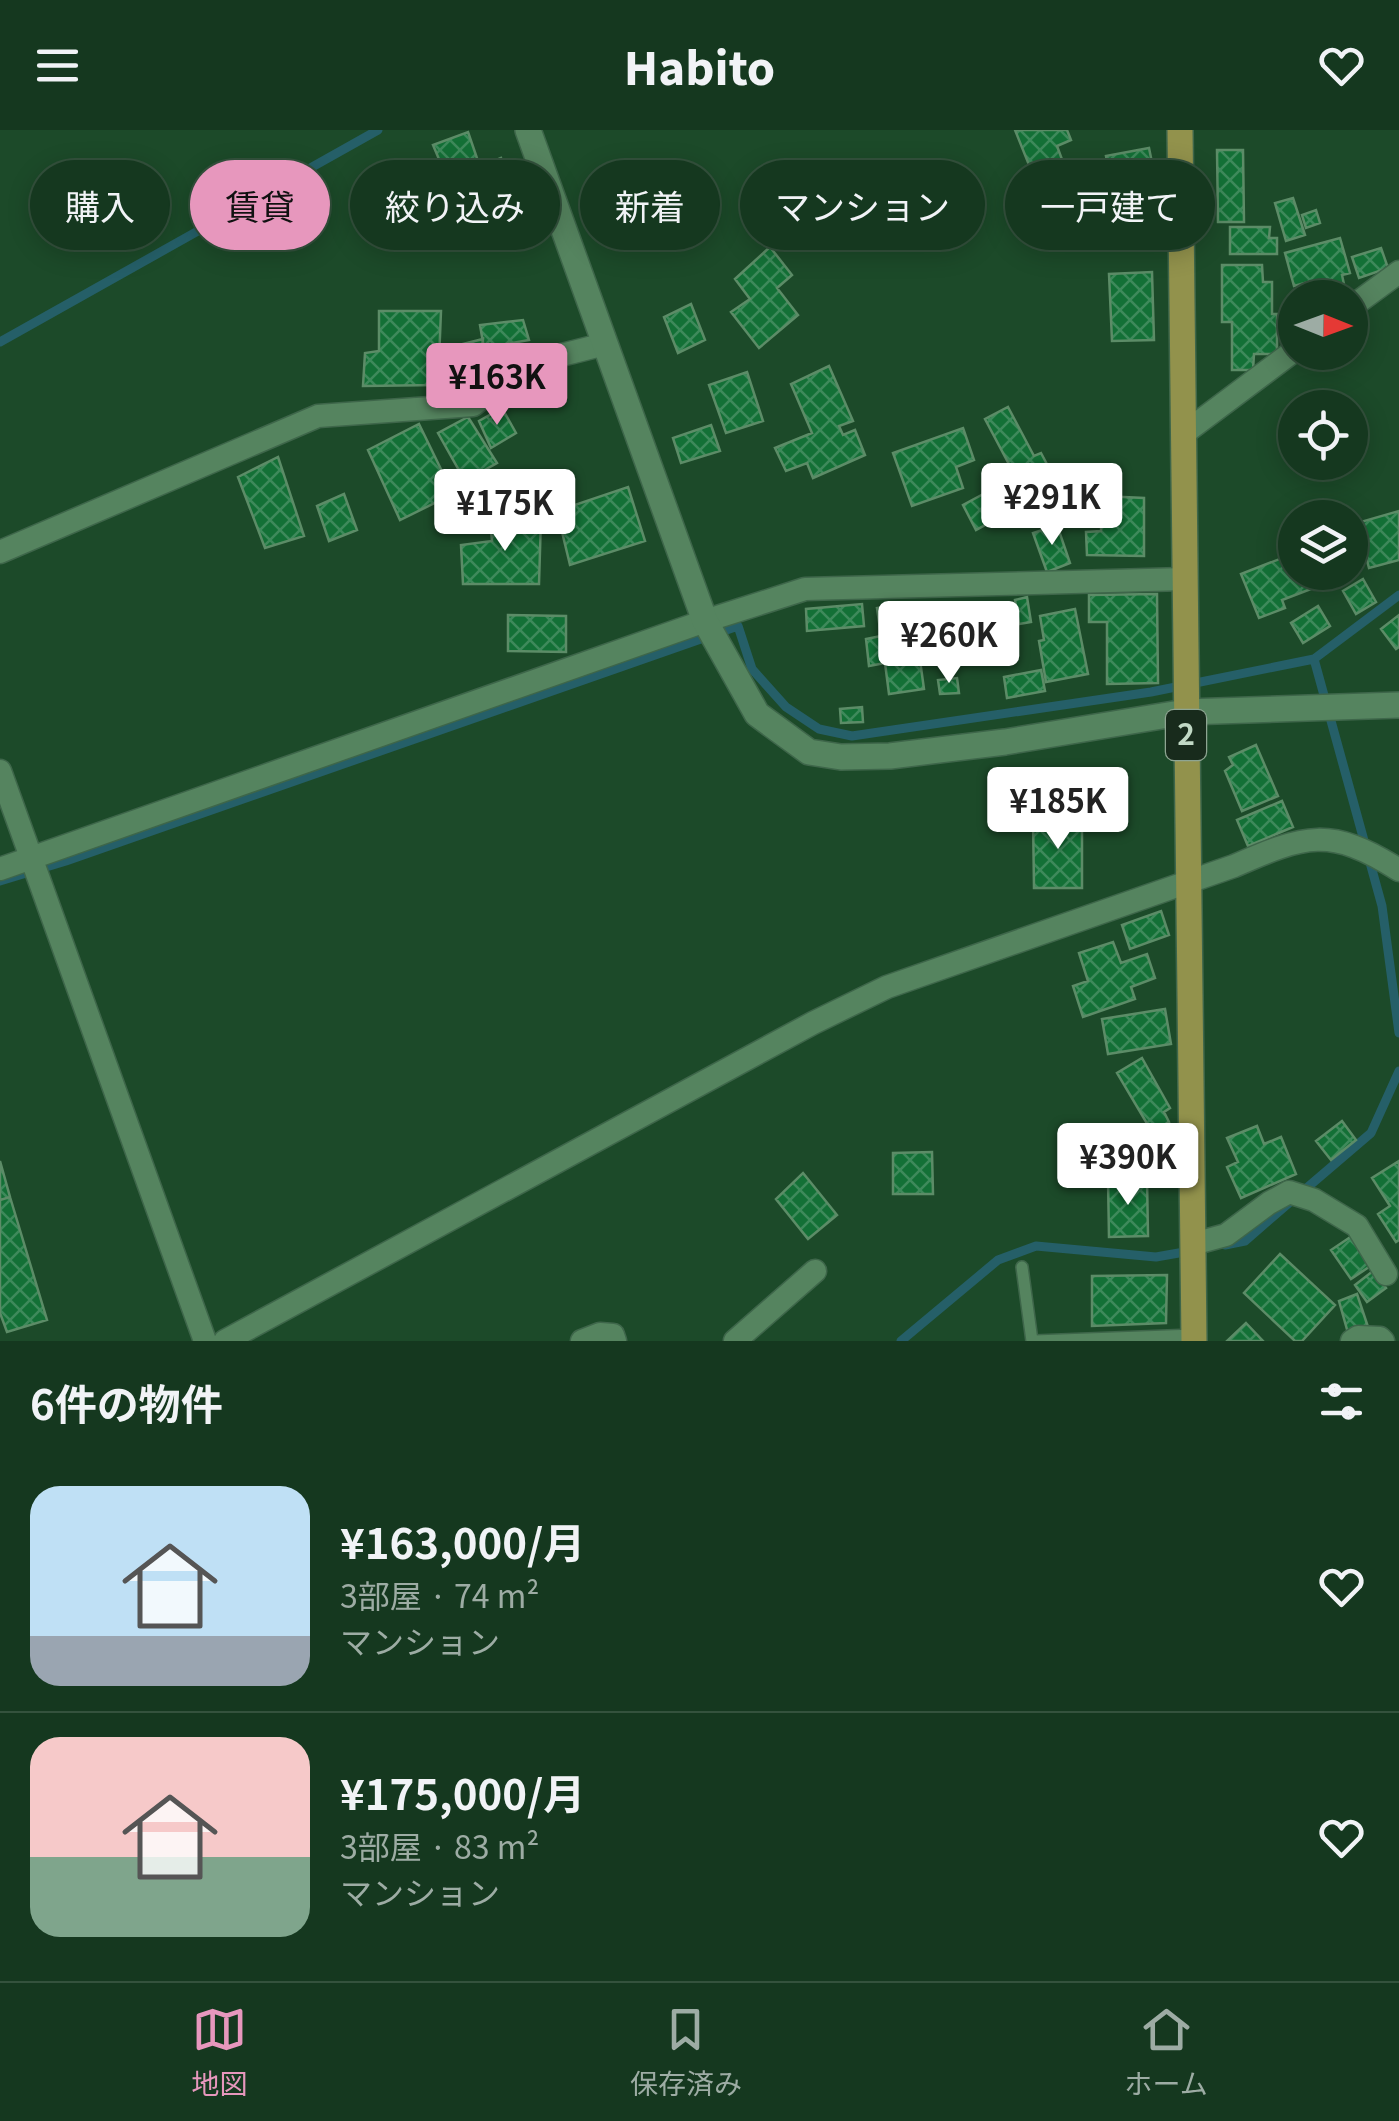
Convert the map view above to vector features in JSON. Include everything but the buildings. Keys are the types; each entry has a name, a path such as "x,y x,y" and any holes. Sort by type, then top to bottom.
{"main road":[{"name":"2","path":"1180,130 1194,1338"}],"street":[{"path":"528,130 705,621 757,714 809,752 841,757 890,756 1005,742 1186,712 1399,705"},
{"path":"1368,295 1399,272"},
{"path":"0,552 318,416 473,405 526,364 605,344"},
{"path":"1183,434 1278,363"},
{"path":"0,869 805,589 1185,579"},
{"path":"0,770 206,1341"},
{"path":"225,1341 813,1023 887,987 1288,842 1330,838 1373,853 1399,870"},
{"path":"1193,1244 1226,1235 1269,1202 1289,1192 1314,1200 1357,1226 1386,1274"},
{"path":"735,1341 815,1271"},
{"path":"582,1341 600,1334 613,1335 616,1341"},
{"path":"1352,1341 1358,1337 1383,1341"}],"lane":[{"path":"1022,1267 1034,1341 1194,1338"}],"waterway":[{"path":"0,342 378,130"},
{"path":"1399,595 1314,659 1382,906 1399,1033"},
{"path":"0,881 738,626 752,669 786,707 819,729 852,736 1151,692 1314,659"},
{"path":"1302,1192 1371,1133 1399,1071"},
{"path":"1225,1245 1245,1241 1290,1202"},
{"path":"901,1341 998,1260 1036,1246 1156,1257 1190,1251"}]}
